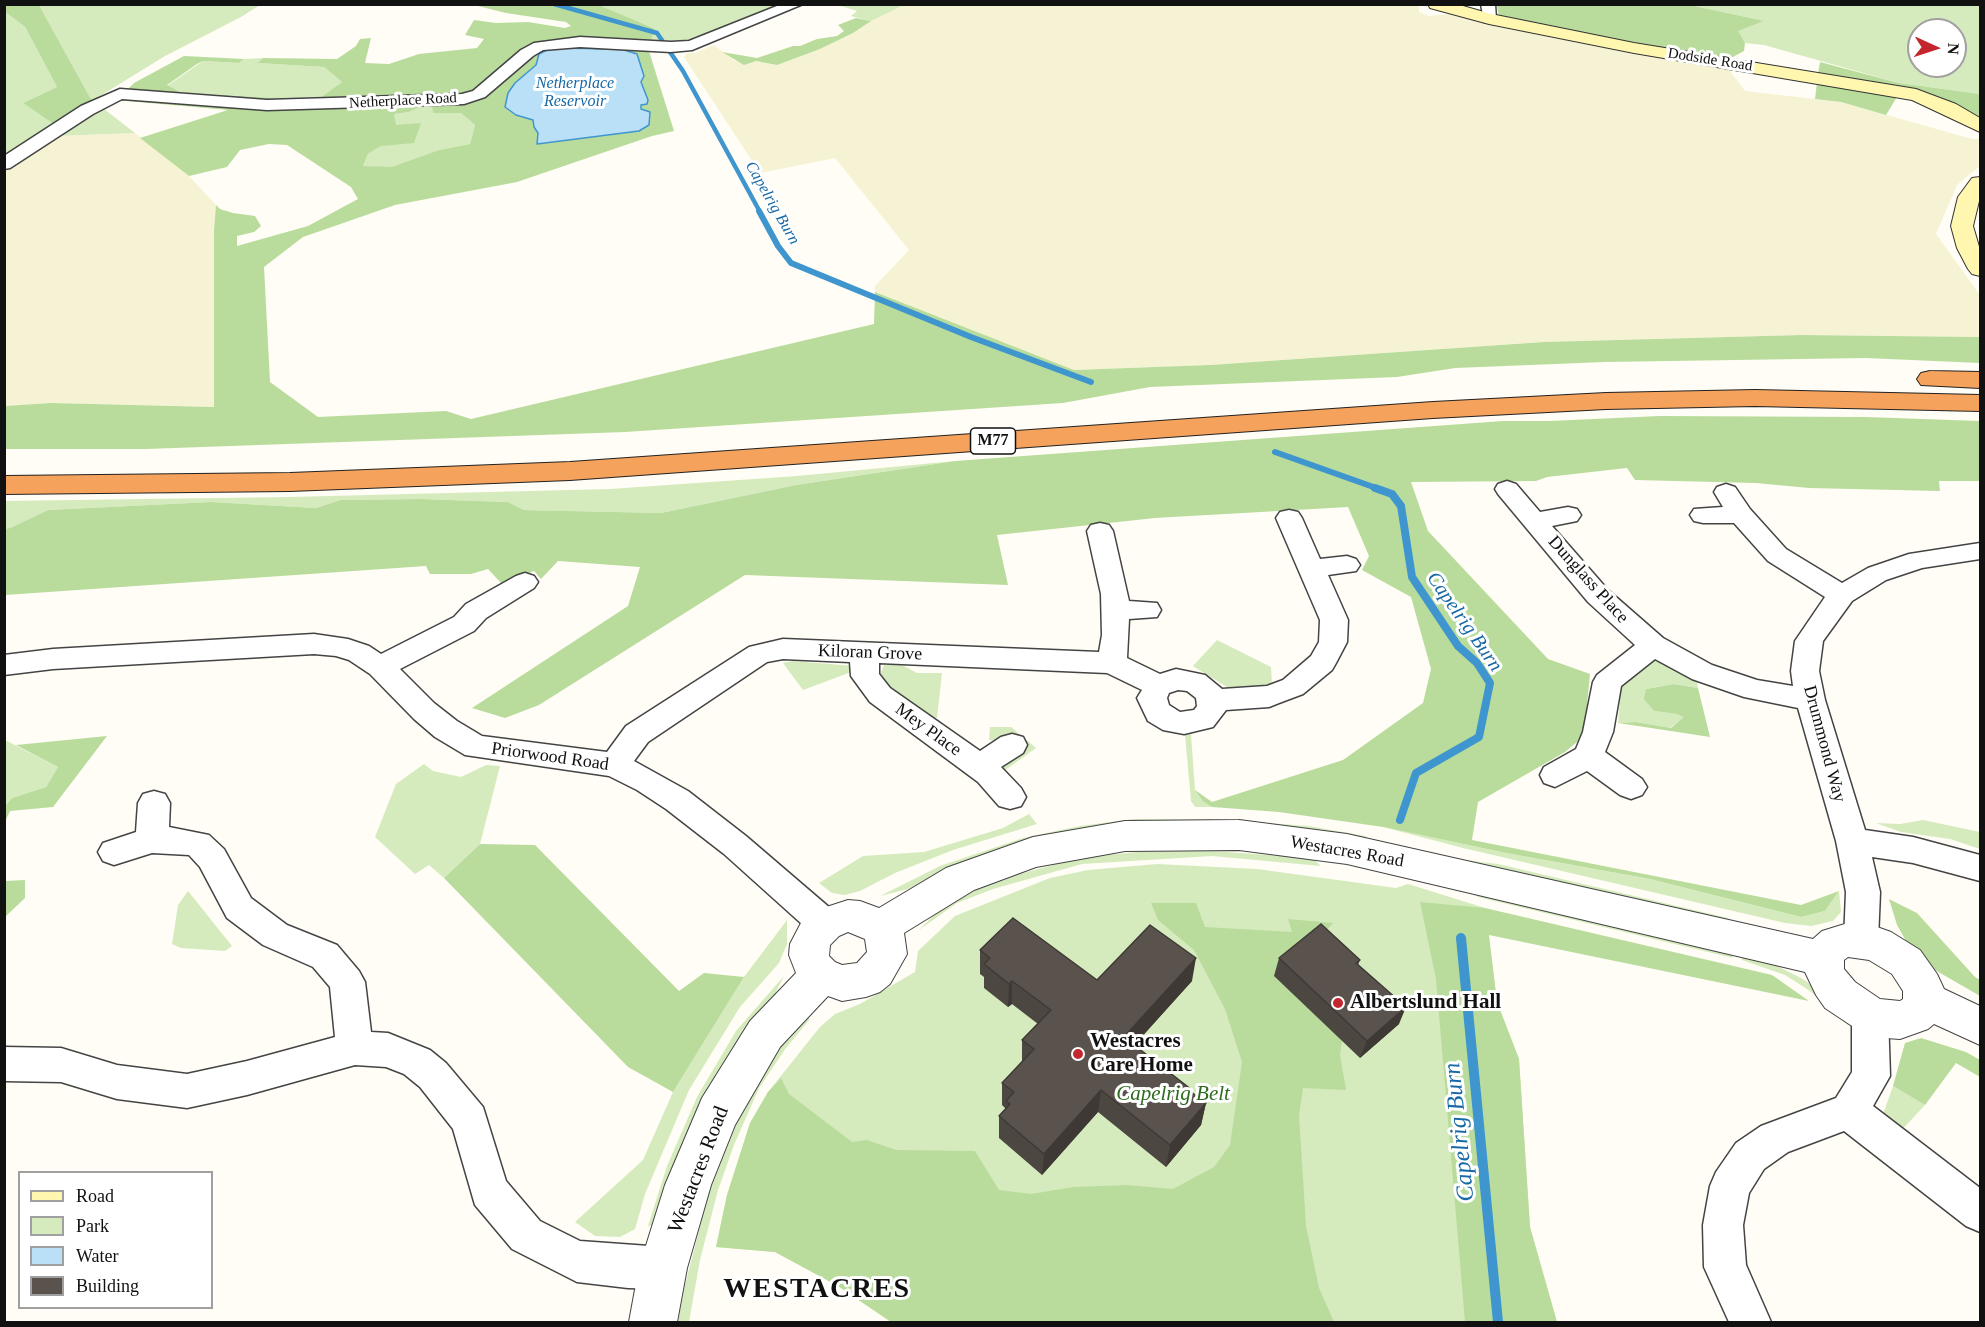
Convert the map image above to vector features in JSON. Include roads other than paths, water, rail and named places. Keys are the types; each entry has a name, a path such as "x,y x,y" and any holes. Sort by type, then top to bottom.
{"highway":[{"name":"M77","path":"4,465 206,462 499,453 1569,383 1809,377 1980,380"},
{"name":"M77","path":"4,485 290,482 570,471 1433,410 1606,401 1766,398 1980,403"}],"main road":[{"name":"Dodside Road","path":"1436,4 1488,12 1634,48 1916,95 1949,108 1980,126"},
{"path":"1980,183 1969,197 1962,226 1968,248 1980,269"}],"street":[{"name":"Netherplace Road","path":"4,164 87,110 120,94 267,105 464,99 479,94 527,53 539,46 580,42 671,47 692,45 796,4"},
{"name":"Dunglass Place","path":"1507,489 1598,596 1653,645 1712,675 1754,690 1810,700"},
{"path":"1726,492 1741,515 1777,555 1842,595"},
{"name":"Dunglass Place","path":"1534,520 1568,515"},
{"path":"1703,515 1741,515"},
{"path":"1213,700 1269,696 1293,687 1322,663 1333,642 1334,620 1289,518"},
{"path":"1100,531 1114,594 1116,635 1112,663"},
{"name":"Drummond Way","path":"1861,940 1863,892 1852,842 1810,700 1805,670 1809,641 1823,618 1842,595 1877,574 1918,560 1980,551"},
{"path":"1312,568 1347,565"},
{"path":"380,667 464,624 505,587"},
{"path":"1115,610 1147,610"},
{"name":"Priorwood Road","path":"4,665 53,659 314,644 338,646 359,653 380,667 424,711 446,729 476,747 531,752 615,765 677,800 735,845 825,924"},
{"path":"1555,775 1588,756 1598,732 1607,682 1653,645"},
{"name":"Kiloran Grove","path":"615,765 637,734 759,654 783,649 1112,663 1159,686"},
{"name":"Mey Place","path":"864,653 865,676 880,696 989,774 1010,797"},
{"path":"1176,679 1195,682 1210,693 1213,700 1209,714 1203,719 1184,723 1174,722 1158,712 1152,698 1159,686 1176,679"},
{"path":"979,767 1012,746"},
{"path":"1588,756 1631,787"},
{"path":"152,840 154,803"},
{"name":"Westacres Road","path":"880,927 960,879 1033,852 1125,836 1239,835 1347,849 1824,959"},
{"path":"114,852 152,840 174,840 198,844 212,858 239,908 275,935 325,956 347,982 355,1048"},
{"path":"1852,842 1913,850 1980,868"},
{"path":"848,916 860,917 880,927 885,935 887,954 876,972 854,982 842,983 821,975 813,966 809,955 810,944 825,924 848,916"},
{"path":"1861,940 1876,944 1906,962 1923,987 1924,999 1921,1010 1913,1016 1900,1020 1870,1015 1854,1006 1835,989 1824,970 1824,959 1828,950 1836,943 1861,940"},
{"name":"Westacres Road","path":"653,1323 663,1268 688,1185 718,1113 765,1034 821,975"},
{"path":"1924,999 1980,1026"},
{"path":"1750,1323 1725,1267 1723,1225 1730,1186 1749,1156 1775,1139 1849,1111 1870,1076 1870,1015"},
{"path":"4,1064 62,1065 117,1082 187,1091 247,1078 355,1048 388,1050 417,1062 433,1076 470,1120 489,1191 526,1235 577,1261 628,1267 663,1268"},
{"path":"1849,1111 1980,1212"}],"water":[{"name":"Netherplace Reservoir","path":"551,48 621,49 637,54 644,76 641,82 648,100 647,104 641,105 641,109 650,112 649,125 639,131 537,144 538,133 533,120 516,115 505,107 508,93 515,83 536,65 539,54"}],"waterway":[{"name":"Capelrig Burn","path":"554,4 657,33 683,71 760,212"},
{"name":"Capelrig Burn","path":"759,211 778,246 791,263 971,337 1091,382"},
{"name":"Capelrig Burn","path":"1275,452 1379,489"},
{"name":"Capelrig Burn","path":"1375,488 1392,494 1401,506 1412,577 1458,646 1477,663 1490,683 1479,737 1416,773 1400,820"},
{"name":"Capelrig Burn","path":"1461,938 1498,1322"}],"place":[{"name":"Albertslund Hall","path":"1338,1003"},
{"name":"Westacres Care Home","path":"1078,1054"}],"district":[{"name":"WESTACRES","path":"817,1290"}],"park label":[{"name":"Capelrig Belt","path":"1173,1094"}]}
